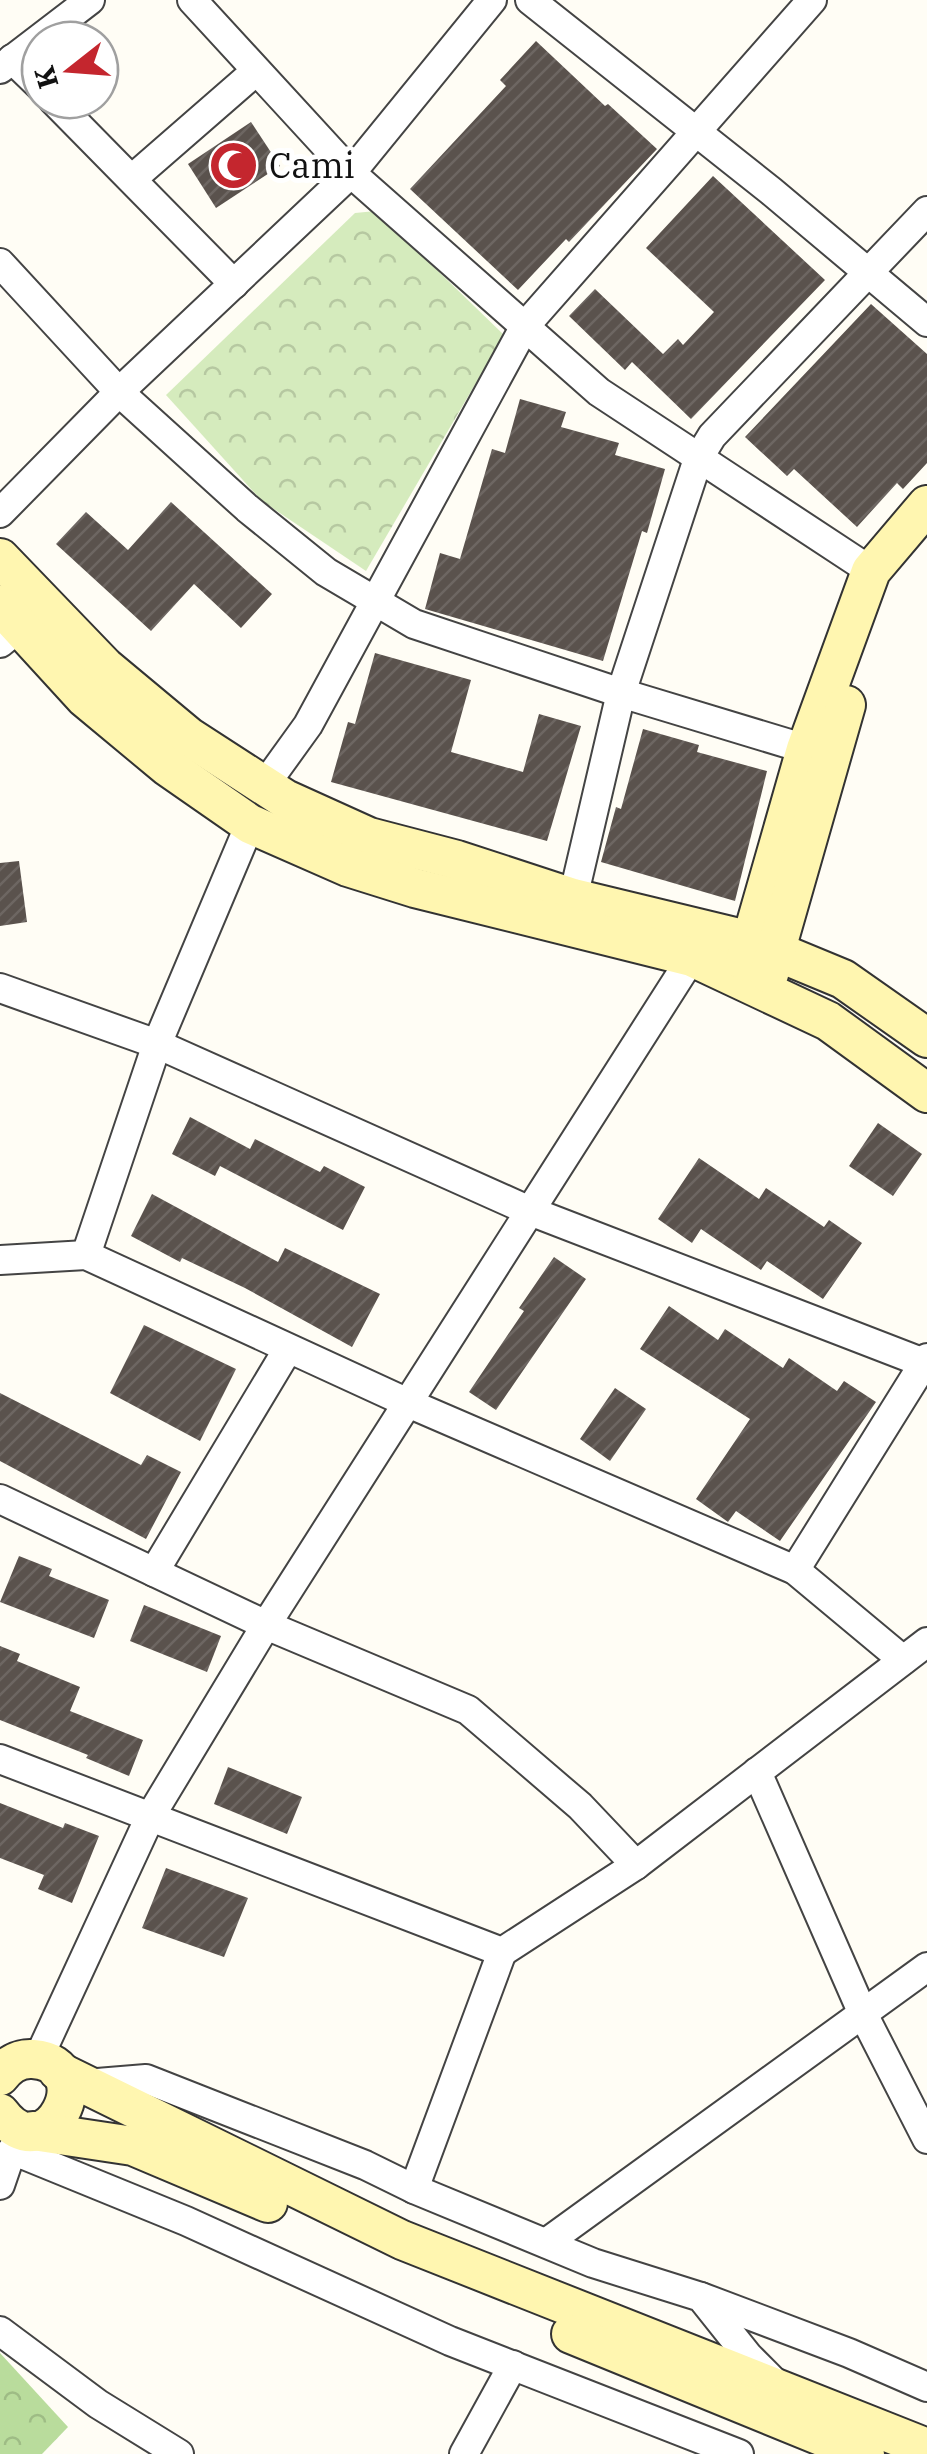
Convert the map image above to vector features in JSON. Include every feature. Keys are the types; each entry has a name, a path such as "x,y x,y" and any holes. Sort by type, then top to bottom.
{"street":[{"path":"6,64 90,0"},
{"path":"192,0 351,174 599,392 870,572"},
{"path":"0,513 119,392 351,174 492,0"},
{"path":"530,0 927,322"},
{"path":"264,786 308,726 525,326 812,0"},
{"path":"132,180 256,71"},
{"path":"74,120 234,284"},
{"path":"573,898 620,692 698,459 712,436 927,211"},
{"path":"0,263 119,392 246,508 326,572 414,624 806,749"},
{"path":"764,946 806,749 870,572 927,505"},
{"path":"752,985 865,640 887,591 927,541"},
{"path":"0,558 105,667 189,737 264,786 370,838 457,860 573,898 764,946 843,979 927,1038"},
{"path":"7,625 84,698 168,767 250,824 348,868 414,888 692,956 828,1020 927,1093"},
{"path":"86,1255 158,1044 250,824"},
{"path":"9,2127 54,2122 66,2103 67,2092 60,2071 150,1817 266,1625 692,956"},
{"path":"0,988 158,1044 530,1211 926,1360 794,1570"},
{"path":"0,1260 86,1255 408,1404 794,1570 903,1660"},
{"path":"154,1572 288,1349"},
{"path":"0,1499 266,1625 468,1710 580,1806 636,1864"},
{"path":"414,2189 502,1952 636,1864 927,1642"},
{"path":"0,1759 502,1952"},
{"path":"758,1772 863,2014 927,2138"},
{"path":"546,2244 927,1967"},
{"path":"0,2046 60,2071 402,2240 927,2448"},
{"path":"0,2076 14,2063 146,2079 365,2165 592,2263 702,2297 927,2386"},
{"path":"0,2185 9,2127"},
{"path":"9,2127 186,2221 450,2341 739,2454"},
{"path":"9,2127 133,2146 160,2156 230,2184 351,2243 865,2454"},
{"path":"702,2297 748,2356 782,2390"},
{"path":"0,2331 98,2404 180,2454"},
{"path":"464,2454 513,2365"}],"green space":[{"path":"376,211 504,335 366,571 262,501 166,395 355,213"},
{"path":"0,2353 68,2427 42,2454 0,2454"}],"building":[{"path":"536,41 657,149 518,290 410,189 506,86 500,80"},
{"name":"Cami","path":"251,122 280,166 216,208 188,164"},
{"path":"713,176 825,280 691,419 632,362 625,370 569,316 595,289 663,354 678,339 683,345 714,312 646,248"},
{"path":"871,304 927,354 927,463 903,489 897,483 857,527 794,469 787,476 745,437"},
{"path":"520,399 566,412 561,427 619,443 615,455 665,469 603,661 425,609 440,553 460,559 492,449 505,453"},
{"path":"171,502 272,594 241,628 194,584 151,631 56,544 86,512 128,550"},
{"path":"375,653 471,680 451,752 523,772 539,714 581,726 547,841 331,782 348,722 355,724"},
{"path":"643,729 699,745 697,752 767,771 735,901 601,862 616,807 621,809"},
{"path":"19,861 27,922 0,926 0,863"},
{"path":"190,1117 250,1149 255,1139 320,1172 324,1166 365,1187 343,1230 220,1166 215,1176 172,1154"},
{"path":"878,1123 922,1154 893,1196 849,1166"},
{"path":"699,1158 759,1199 766,1188 824,1227 829,1220 862,1243 823,1299 767,1261 761,1270 701,1229 692,1243 658,1219"},
{"path":"152,1194 278,1262 285,1248 380,1294 352,1347 245,1288 182,1258 180,1262 131,1236"},
{"path":"554,1257 586,1279 496,1410 469,1392 524,1311 519,1308"},
{"path":"669,1306 718,1340 725,1329 783,1368 789,1358 837,1391 844,1381 876,1402 780,1541 736,1511 728,1522 696,1499 750,1419 640,1349"},
{"path":"144,1325 236,1369 200,1441 110,1393"},
{"path":"615,1388 646,1409 610,1461 580,1439"},
{"path":"0,1393 141,1465 147,1455 181,1472 146,1539 0,1461"},
{"path":"19,1556 52,1569 49,1576 109,1600 94,1638 0,1602"},
{"path":"144,1605 221,1636 207,1672 130,1641"},
{"path":"0,1646 20,1654 17,1661 80,1687 70,1711 143,1740 129,1776 0,1720"},
{"path":"228,1767 302,1797 287,1834 214,1804"},
{"path":"0,1803 63,1828 65,1823 99,1836 72,1903 38,1889 44,1875 0,1858"},
{"path":"166,1868 248,1898 224,1957 142,1928"}],"place":[{"name":"Cami","path":"234,165"}]}
